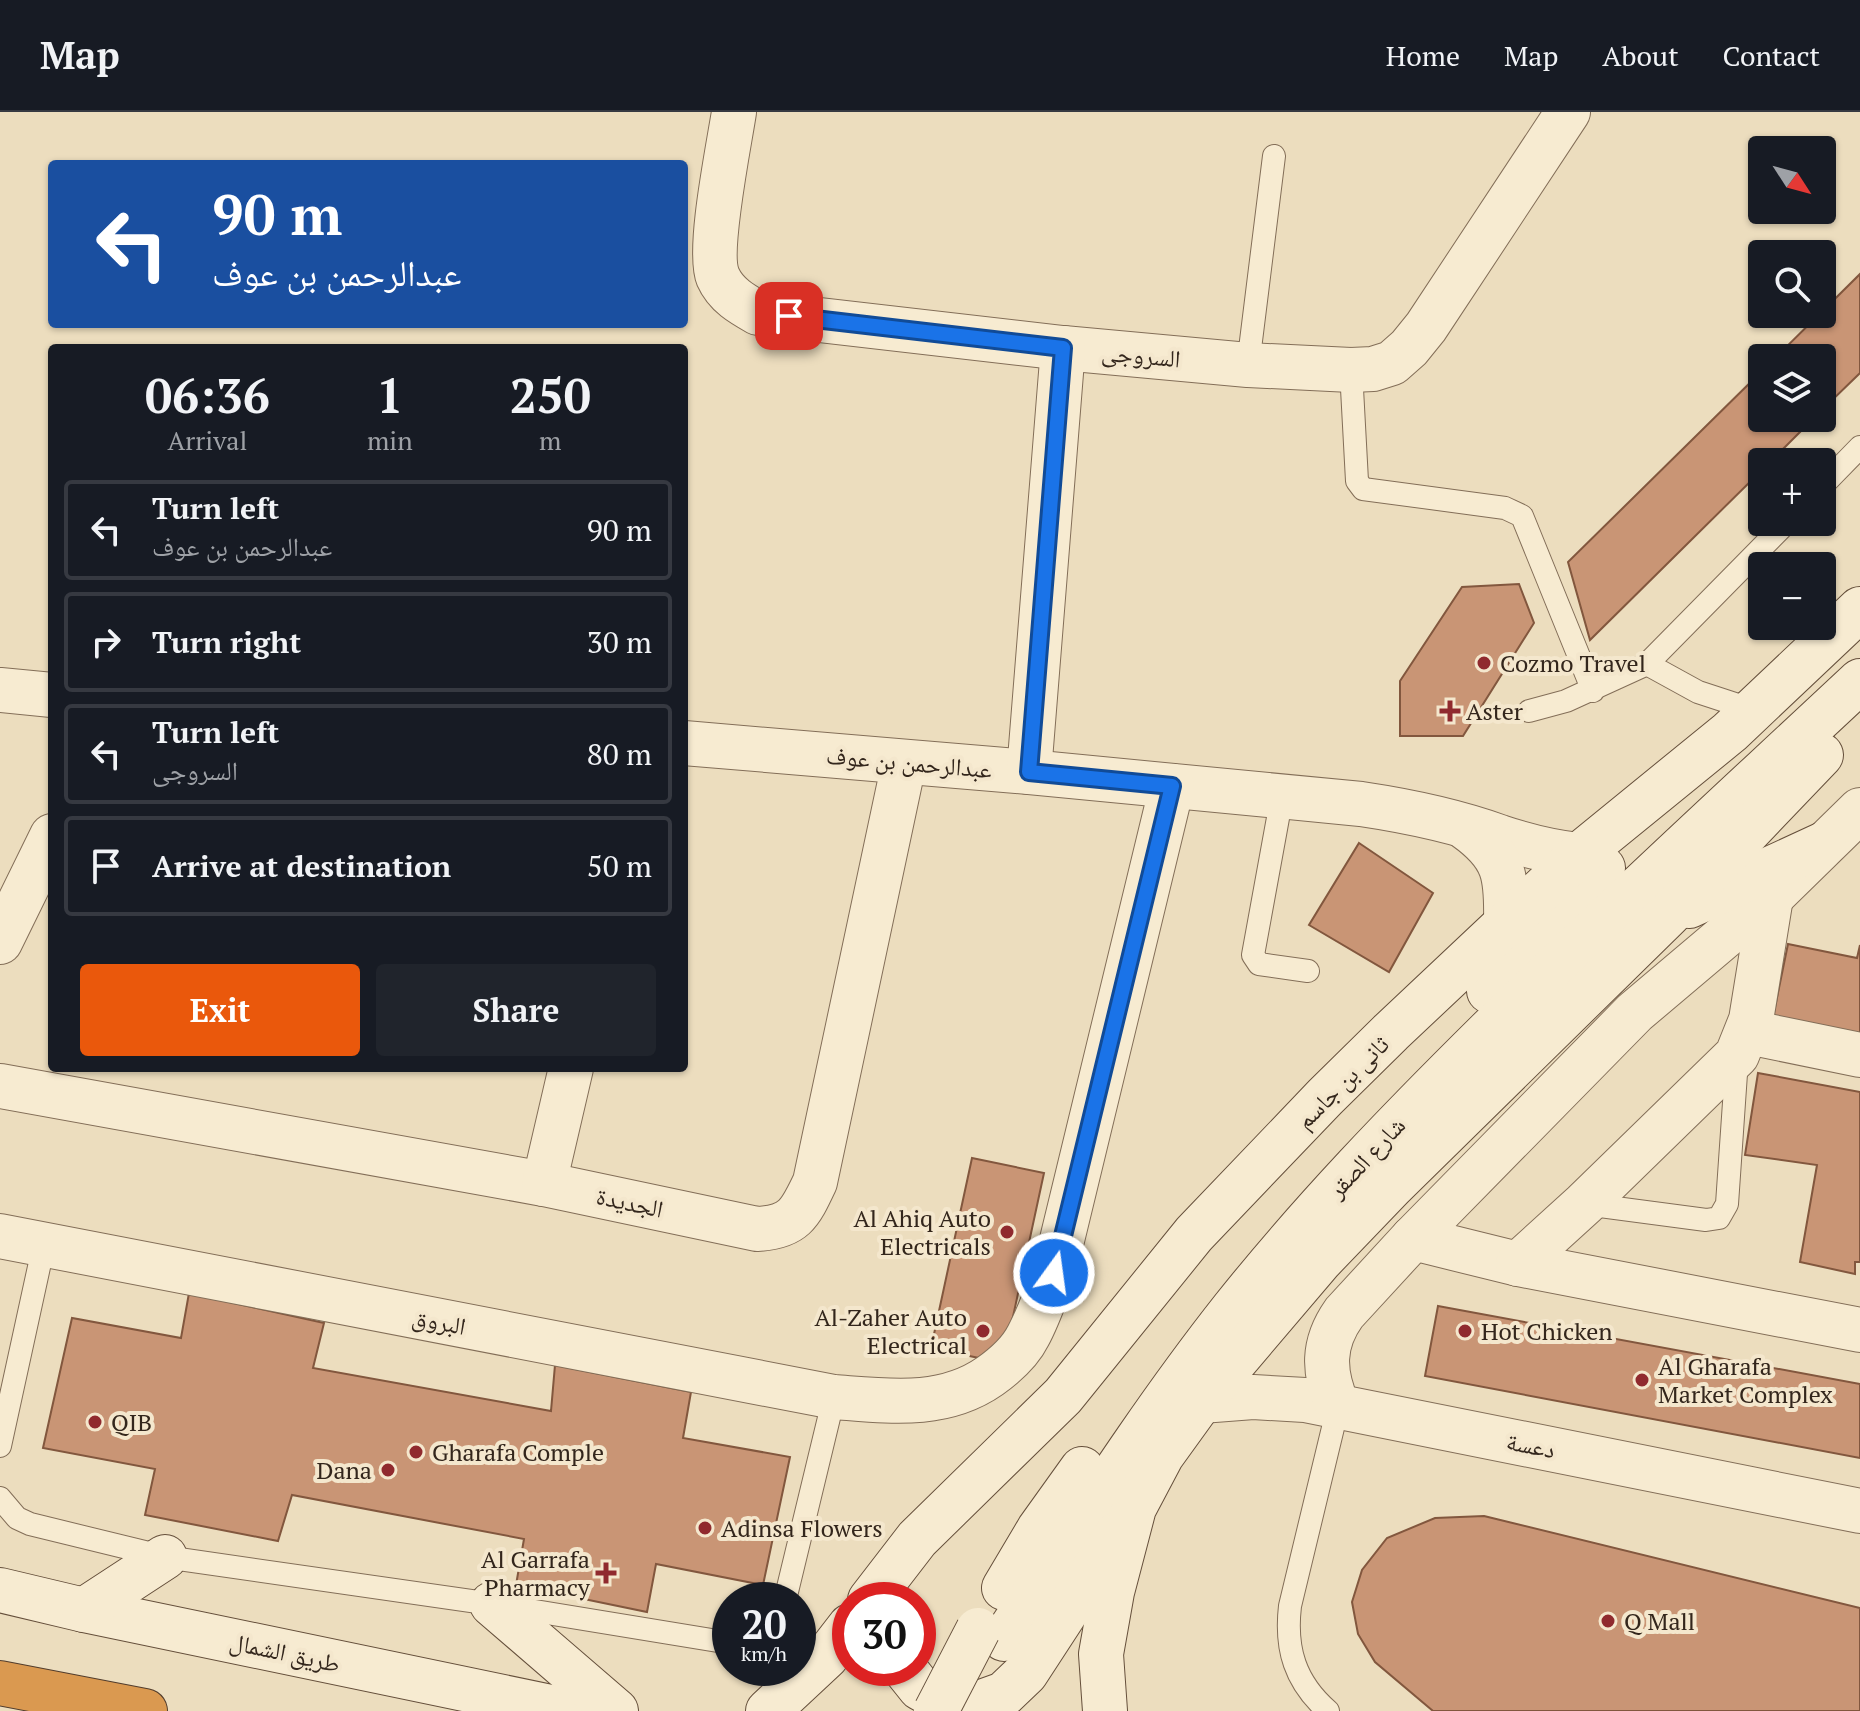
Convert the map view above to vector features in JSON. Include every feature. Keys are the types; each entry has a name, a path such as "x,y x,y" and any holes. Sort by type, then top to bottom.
{"highway":[{"path":"0,1683 145,1711"}],"street":[{"name":"السروجى","path":"734,112 714,248 717,276 733,299 758,313 1063,348 1248,365 1351,370 1373,369 1392,363 1409,348 1568,112"},
{"path":"1029,772 1063,348"},
{"name":"ثانى بن جاسم","path":"884,1582 917,1539 1063,1396 1194,1234 1325,1097 1579,855 1742,721 1860,609"},
{"name":"شارع الصقر","path":"936,1711 1233,1309 1389,1130 1535,986 1860,681"},
{"path":"0,690 48,695"},
{"path":"918,1686 946,1702 976,1704 1004,1694 1026,1673 1134,1508 1162,1455 1201,1401 1320,1261 1392,1186 1668,915 1860,712"},
{"name":"شارع الصقر","path":"965,1711 991,1635 1039,1529 1160,1357 1244,1250 1316,1169 1529,949 1742,721"},
{"name":"عبدالرحمن بن عوف","path":"688,743 1029,772 1407,811 1543,851 1579,855"},
{"name":"الجديدة","path":"0,1086 544,1184 757,1229 781,1228 803,1208 815,1182 904,763"},
{"name":"البروق","path":"0,1236 834,1397 901,1401 938,1399 973,1388 1003,1367 1027,1339 1054,1273 1172,786"},
{"path":"1338,1407 1326,1358 1334,1327 1413,1238 1635,1012 1771,897 1860,810"},
{"name":"عبدالرحمن بن عوف","path":"1466,828 1494,852 1502,867 1507,885 1506,922"},
{"path":"0,942 48,844"},
{"path":"1668,915 1824,844"},
{"path":"1518,1264 1584,1204 1743,1043 1771,897"},
{"path":"1743,1043 1860,1055"},
{"path":"544,1184 570,1072"},
{"path":"1413,1238 1518,1264 1860,1330"},
{"path":"923,1582 1063,1396"},
{"name":"دعسة","path":"1201,1401 1279,1398 1338,1407 1860,1511"},
{"path":"1105,1711 1101,1654 1112,1592 1134,1508"},
{"path":"84,1610 165,1557"},
{"name":"طريق الشمال","path":"0,1590 570,1711"},
{"path":"492,1604 616,1711"},
{"path":"768,1711 832,1649"}],"lane":[{"path":"1248,365 1274,156"},
{"path":"1351,370 1357,481 1363,489 1505,508 1522,516 1593,691"},
{"path":"1836,472 1860,447"},
{"path":"1529,711 1593,691 1647,664 1773,536"},
{"path":"1647,664 1742,721"},
{"path":"1282,796 1253,955 1259,964 1308,971"},
{"path":"1584,1204 1706,1220 1719,1218 1727,1204 1743,1043"},
{"path":"0,1446 44,1244"},
{"path":"789,1582 834,1397"},
{"path":"1328,1711 1299,1677 1290,1655 1287,1630 1290,1606 1338,1407"},
{"path":"0,1498 17,1518 30,1524 165,1557 492,1604 712,1640"}],"building":[{"path":"1860,274 1860,373 1836,396 1836,344 1789,344 1805,328 1836,328 1836,298"},
{"path":"1748,385 1748,432 1800,432 1784,448 1748,448 1748,484 1590,640 1568,562"},
{"path":"1519,584 1534,623 1463,736 1400,736 1400,681 1462,587"},
{"path":"1359,843 1433,893 1389,972 1309,925"},
{"path":"1788,944 1857,958 1860,945 1860,1042 1771,1027"},
{"path":"1758,1073 1860,1092 1860,1262 1855,1262 1855,1274 1800,1262 1817,1165 1745,1155"},
{"path":"972,1158 1044,1173 1003,1363 931,1348"},
{"name":"Gharafa Comple","path":"189,1293 324,1323 313,1368 551,1411 555,1365 691,1392 683,1438 790,1457 764,1582 748,1582 656,1564 647,1612 516,1585 524,1539 292,1495 278,1541 145,1515 155,1469 43,1448 72,1318 181,1338"},
{"name":"Al Gharafa Market Complex","path":"1438,1306 1860,1384 1860,1458 1425,1376"},
{"name":"Q Mall","path":"1484,1516 1860,1608 1860,1711 1433,1711 1375,1662 1358,1634 1352,1602 1362,1570 1387,1538 1435,1518"}],"place":[{"name":"Cozmo Travel","path":"1484,663"},
{"name":"Aster","path":"1450,711"},
{"name":"Al Ahiq Auto Electricals","path":"1007,1232"},
{"name":"Al-Zaher Auto Electrical","path":"983,1331"},
{"name":"Hot Chicken","path":"1465,1331"},
{"name":"Al Gharafa Market Complex","path":"1642,1380"},
{"name":"QIB","path":"95,1422"},
{"name":"Gharafa Comple","path":"416,1452"},
{"name":"Dana","path":"388,1470"},
{"name":"Adinsa Flowers","path":"705,1528"},
{"name":"Al Garrafa Pharmacy","path":"606,1573"},
{"name":"Q Mall","path":"1608,1621"}],"route":[{"path":"789,316 1063,348 1029,772 1172,786 1054,1273"}]}
